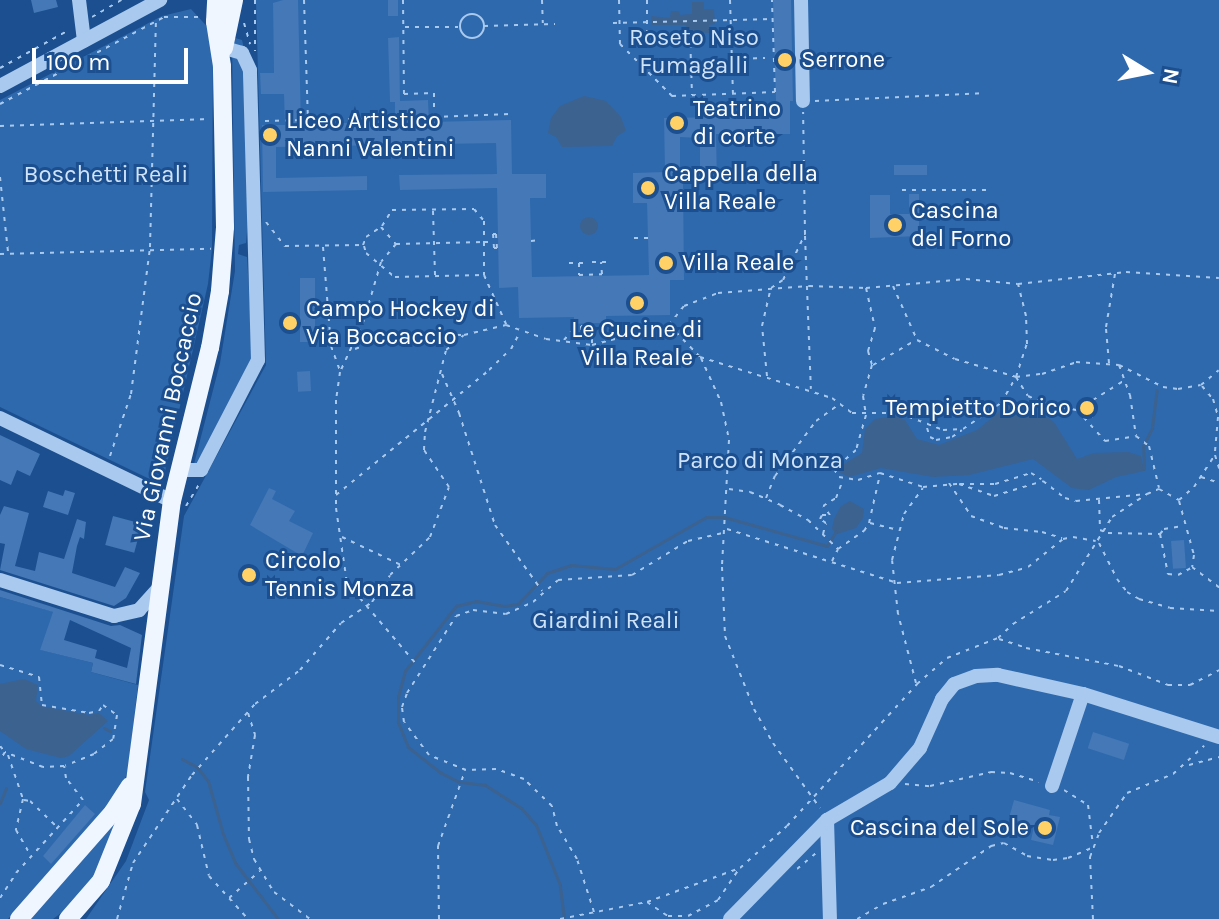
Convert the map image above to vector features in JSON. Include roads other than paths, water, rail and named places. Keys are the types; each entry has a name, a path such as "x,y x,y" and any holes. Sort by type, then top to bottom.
{"main road":[{"name":"Via Giovanni Boccaccio","path":"68,919 101,881 132,804 159,588 179,504 179,470 210,348 220,291 225,227 225,11 216,0"},
{"name":"Via Giovanni Boccaccio","path":"19,919 113,812 136,776"}],"street":[{"path":"79,0 84,41"},
{"path":"0,86 160,0"},
{"path":"202,0 225,11"},
{"path":"801,0 803,101"},
{"path":"179,470 201,470 257,366 250,64 242,53 223,57"},
{"path":"0,418 179,504"},
{"path":"0,580 114,616 139,610 159,588"},
{"path":"730,919 824,816 890,783 920,748 942,699 954,684 976,676 998,675 1083,694 1215,736"},
{"path":"1052,786 1083,694"},
{"path":"824,816 830,919"}],"waterway":[{"path":"1144,469 1143,446 1152,428 1157,390"},
{"path":"564,919 560,885 536,825 521,808 485,785 459,782 441,773 408,747 398,722 398,697 405,671 456,606 476,601 505,606 518,604 547,573 571,565 615,569 706,517 724,517 827,546 836,531"},
{"path":"104,728 110,731"},
{"path":"182,759 197,767 208,781 223,834 236,864 278,919"},
{"path":"0,803 6,788"}],"place":[{"name":"Serrone","path":"785,60"},
{"name":"Teatrino di corte","path":"677,123"},
{"name":"Liceo Artistico Nanni Valentini","path":"270,135"},
{"name":"Cappella della Villa Reale","path":"648,188"},
{"name":"Cascina del Forno","path":"895,225"},
{"name":"Villa Reale","path":"666,263"},
{"name":"Le Cucine di Villa Reale","path":"637,303"},
{"name":"Campo Hockey di Via Boccaccio","path":"290,323"},
{"name":"Tempietto Dorico","path":"1087,408"},
{"name":"Circolo Tennis Monza","path":"249,575"},
{"name":"Cascina del Sole","path":"1045,828"}],"park label":[{"name":"Roseto Niso Fumagalli","path":"694,52"},
{"name":"Boschetti Reali","path":"106,175"},
{"name":"Parco di Monza","path":"760,461"},
{"name":"Giardini Reali","path":"606,621"}]}
